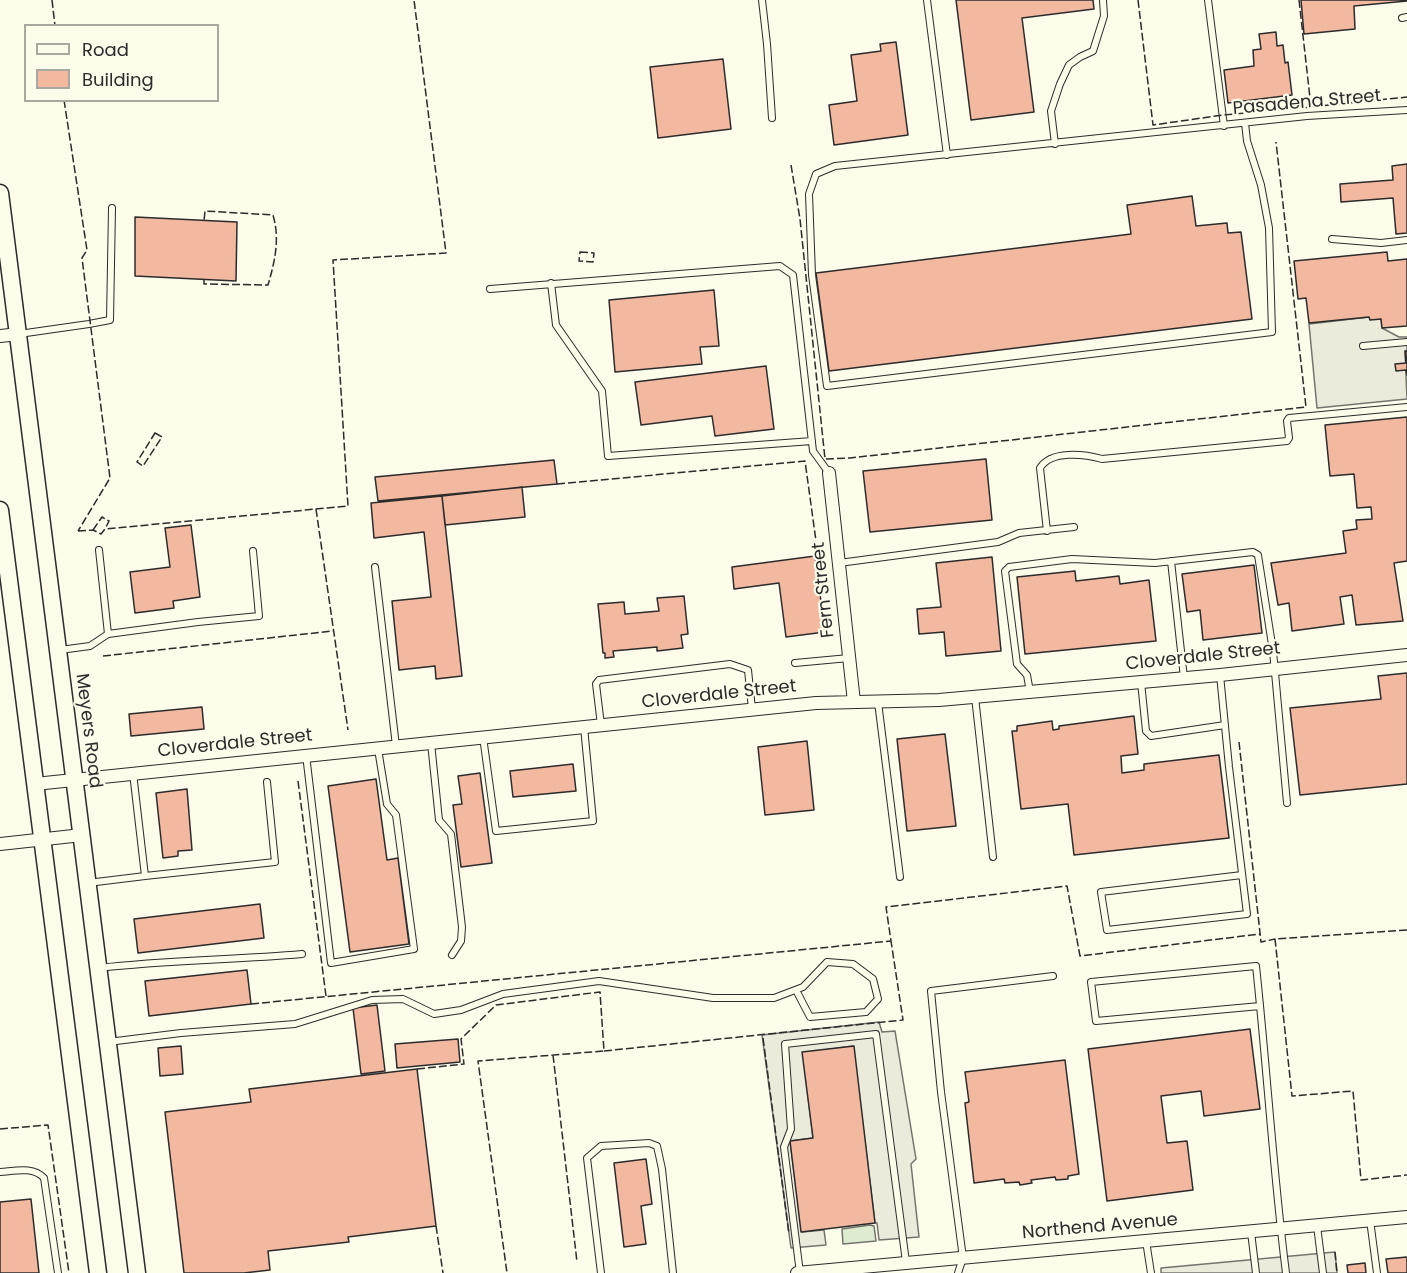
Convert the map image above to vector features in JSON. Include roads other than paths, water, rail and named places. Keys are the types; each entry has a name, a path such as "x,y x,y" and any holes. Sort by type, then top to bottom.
{"street":[{"name":"Meyers Road","path":"0,193 137,1273"},
{"path":"0,336 19,334"},
{"name":"Fern Street","path":"829,473 854,702"},
{"path":"0,510 98,1273"},
{"name":"Cloverdale Street","path":"35,784 752,709 816,703 939,700 1220,675 1407,655"},
{"path":"0,844 82,835"},
{"name":"Northend Avenue","path":"802,1273 906,1263 926,1267 963,1258 1407,1217"}],"lane":[{"path":"762,0 772,118"},
{"path":"927,0 946,155"},
{"path":"1055,144 1051,111 1069,66 1080,57 1093,51 1104,16 1103,0"},
{"path":"1208,0 1224,126"},
{"name":"Pasadena Street","path":"1245,123 1247,141 1261,185 1269,228 1272,332 827,386 812,276 809,194 816,174 835,166 1307,116 1407,110"},
{"path":"19,334 110,320 112,208"},
{"path":"1332,239 1381,243 1407,240"},
{"path":"490,289 780,266 793,275 813,451 829,473"},
{"path":"551,283 556,325 602,391 608,456 812,441"},
{"path":"1363,346 1407,342"},
{"path":"1047,531 1040,468 1045,461 1053,458 1085,454 1102,459 1287,441 1289,418 1407,407"},
{"path":"839,563 998,542 1019,533 1074,528"},
{"path":"99,550 108,634"},
{"path":"58,650 90,646 108,634 259,616 253,551"},
{"path":"1030,692 1027,675 1017,664 1005,571 1009,567 1071,559 1155,563 1253,552 1258,555 1274,669 1287,803"},
{"path":"1171,561 1184,678"},
{"path":"375,567 396,746"},
{"path":"795,663 849,658"},
{"path":"601,725 596,684 599,680 730,664 748,670 752,709"},
{"path":"1220,675 1247,914 1107,930 1101,892 1242,875"},
{"path":"1141,682 1146,731 1151,736 1225,725"},
{"path":"975,697 993,857"},
{"path":"878,702 900,877"},
{"path":"483,737 495,831 561,825 593,821 584,726"},
{"path":"431,743 439,820 451,834 462,927 461,941 452,955"},
{"path":"306,755 331,963 414,950 396,815 387,804 378,748"},
{"path":"133,773 145,876"},
{"path":"88,883 275,862 267,782"},
{"path":"99,968 302,954"},
{"path":"108,1042 181,1033 295,1024 372,1000 403,999 434,1014 460,1010 503,994 599,981 713,998 774,998 803,987 827,962 853,964 873,979 878,999 867,1011 810,1017 796,990"},
{"path":"1260,1006 1096,1021 1091,982 1256,966 1260,1006 1281,1228 1286,1273"},
{"path":"958,1273 963,1258 931,991 1053,976"},
{"path":"802,1273 784,1147 791,1129 785,1044 876,1034 906,1263"},
{"path":"601,1273 586,1158 601,1146 649,1143 657,1146 662,1169 673,1273"},
{"path":"0,1172 26,1170 38,1172 44,1178 58,1273"},
{"path":"1370,1220 1377,1273"},
{"path":"1317,1225 1322,1273"},
{"path":"1251,1231 1256,1273"},
{"path":"1146,1240 1151,1273"}]}
